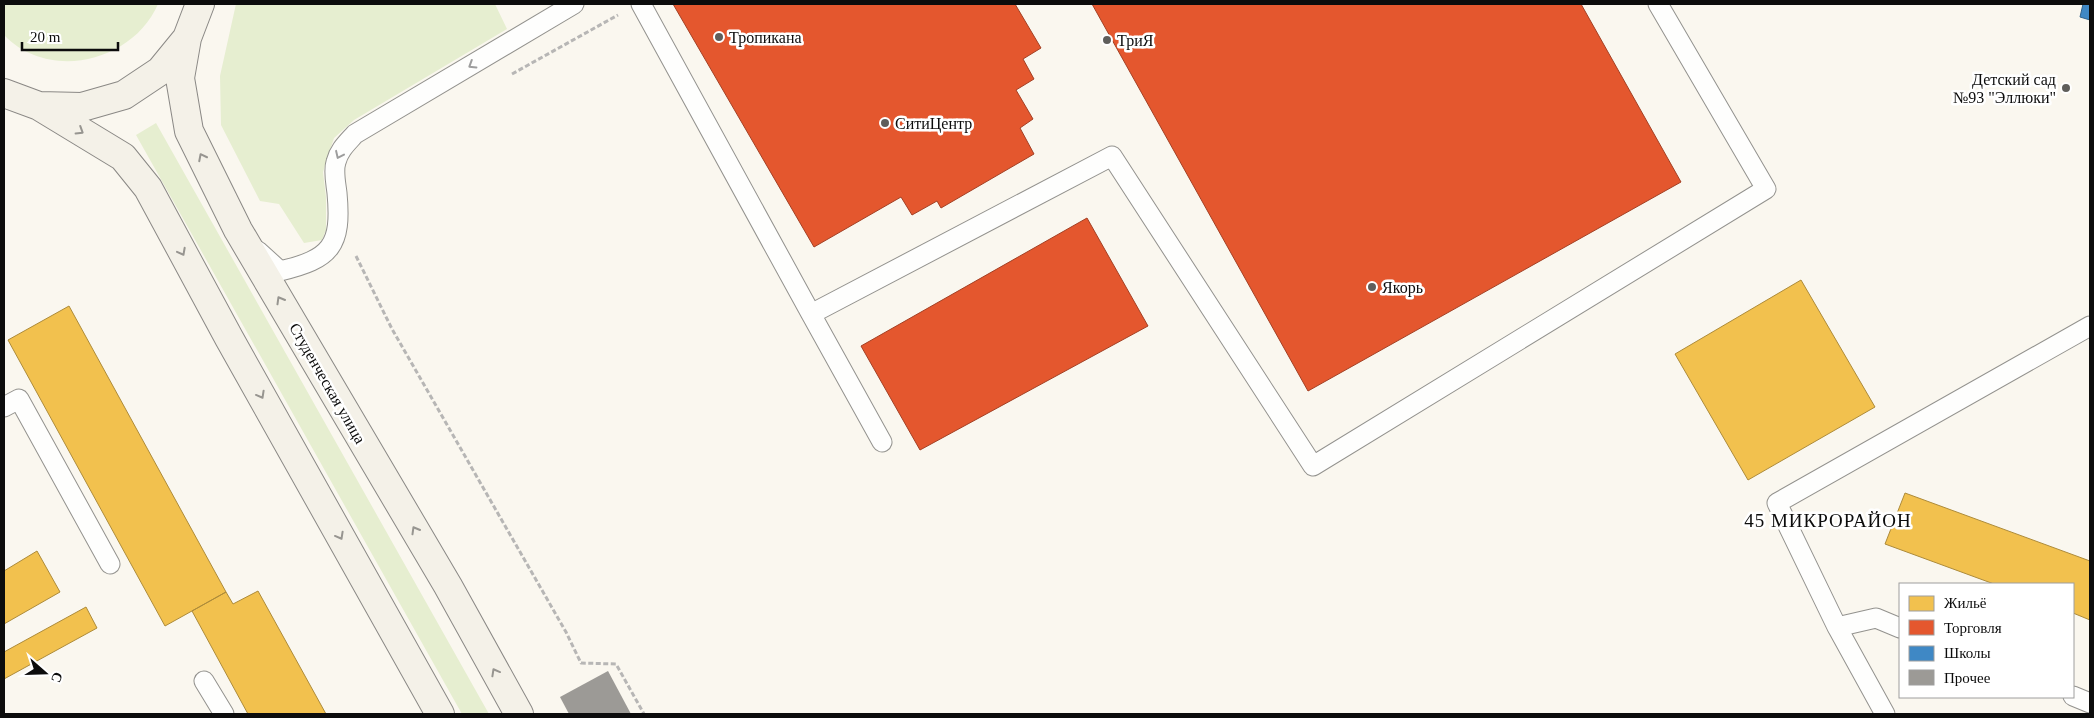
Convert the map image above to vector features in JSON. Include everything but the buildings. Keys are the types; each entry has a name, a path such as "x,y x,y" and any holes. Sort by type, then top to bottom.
{"main road":[{"path":"39,106 82,107 124,95 160,71 187,38 200,4"},
{"name":"Студенческая улица","path":"187,38 180,78 189,131 238,230 448,586 519,714"},
{"path":"4,93 39,106 123,157 148,188 229,338 440,714"}],"lane":[{"path":"238,230 267,261 280,271 307,264 327,250 337,237 339,216 335,164 340,150 355,134 574,4"},
{"path":"641,4 882,442"},
{"path":"811,314 1112,156 1313,466 1766,189 1658,4"},
{"path":"1884,714 1837,627 1777,503 2090,326"},
{"path":"4,407 18,399 110,564"},
{"path":"1837,627 1876,618 1899,628"},
{"path":"204,681 224,714"},
{"path":"2074,696 2090,703"}],"path":[{"path":"505,78 623,12"},
{"path":"357,250 356,257 392,329 561,623 581,663 616,664 644,714"}],"green space":[{"path":"4,4 158,4 146,24 130,40 110,52 89,59 66,61 44,58 23,50 4,35"},
{"path":"236,4 495,4 507,29 354,120 334,138 323,172 326,197 326,230 322,240 304,243 279,204 260,201 221,125 220,76"},
{"path":"156,123 489,714 462,714 136,135"}],"place":[{"name":"Тропикана","path":"719,37"},
{"name":"ТриЯ","path":"1107,40"},
{"name":"Детский сад №93 \"Эллюки\"","path":"2066,88"},
{"name":"СитиЦентр","path":"885,123"},
{"name":"Якорь","path":"1372,287"}],"district":[{"name":"45 МИКРОРАЙОН","path":"1828,520"}]}
